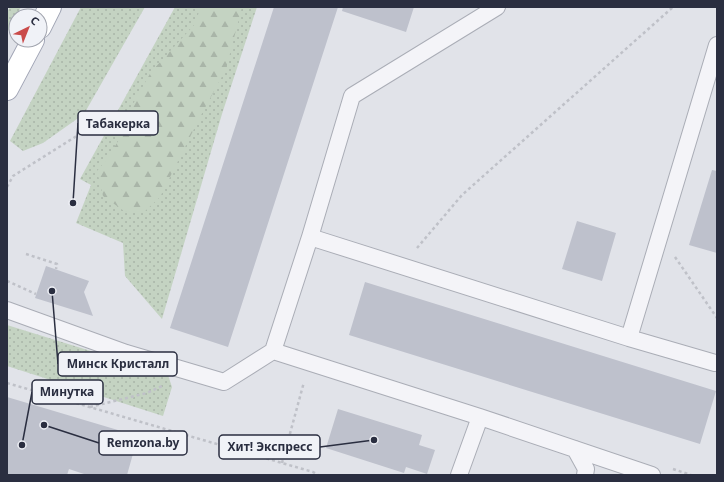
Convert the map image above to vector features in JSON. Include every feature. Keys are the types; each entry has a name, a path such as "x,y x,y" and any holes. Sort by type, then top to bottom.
{"main road":[{"path":"7,89 29,48"}],"lane":[{"path":"7,310 126,353 224,382 273,351 310,237 352,96 497,7"},
{"path":"629,338 717,45"},
{"path":"310,237 629,338 715,363"},
{"path":"273,351 480,417 651,475"},
{"path":"459,475 480,417"},
{"path":"575,449 586,469 584,475"}],"path":[{"path":"402,265 462,195 672,7"},
{"path":"7,187 13,176 83,132 94,132"},
{"path":"660,234 717,318"},
{"path":"26,254 57,264 56,270"},
{"path":"7,282 36,294"},
{"path":"90,407 147,392 194,372"},
{"path":"282,463 305,378"},
{"path":"7,383 313,472 318,475"},
{"path":"669,468 691,475"}],"green space":[{"path":"10,7 21,7 20,8"},
{"path":"81,7 145,7 84,114 43,143 23,151 10,141"},
{"path":"175,7 257,7 222,114 162,319 125,276 123,243 76,223 91,185 80,179"},
{"path":"200,7 242,7 226,69 160,197 143,213 124,211 103,196 97,171 107,159 122,135 133,104 151,72 196,23"},
{"path":"8,10 7,33 7,12"},
{"path":"7,325 168,375 172,387 163,416 7,366"}],"building":[{"path":"274,7 338,7 228,347 170,328"},
{"path":"343,7 414,7 406,32 342,11"},
{"path":"712,170 717,171 717,253 689,245"},
{"path":"577,221 616,233 602,281 562,269"},
{"path":"46,266 89,281 84,292 93,316 35,298"},
{"path":"365,282 716,391 700,444 349,335"},
{"path":"7,397 138,436 127,475 87,475 69,469 67,475 7,475"},
{"path":"338,409 422,435 419,445 435,450 427,474 406,467 404,473 326,448"}],"place":[{"name":"Табакерка","path":"73,203"},
{"name":"Минск Кристалл","path":"52,291"},
{"name":"Remzona.by","path":"44,425"},
{"name":"Хит! Экспресс","path":"374,440"},
{"name":"Минутка","path":"22,445"}]}
